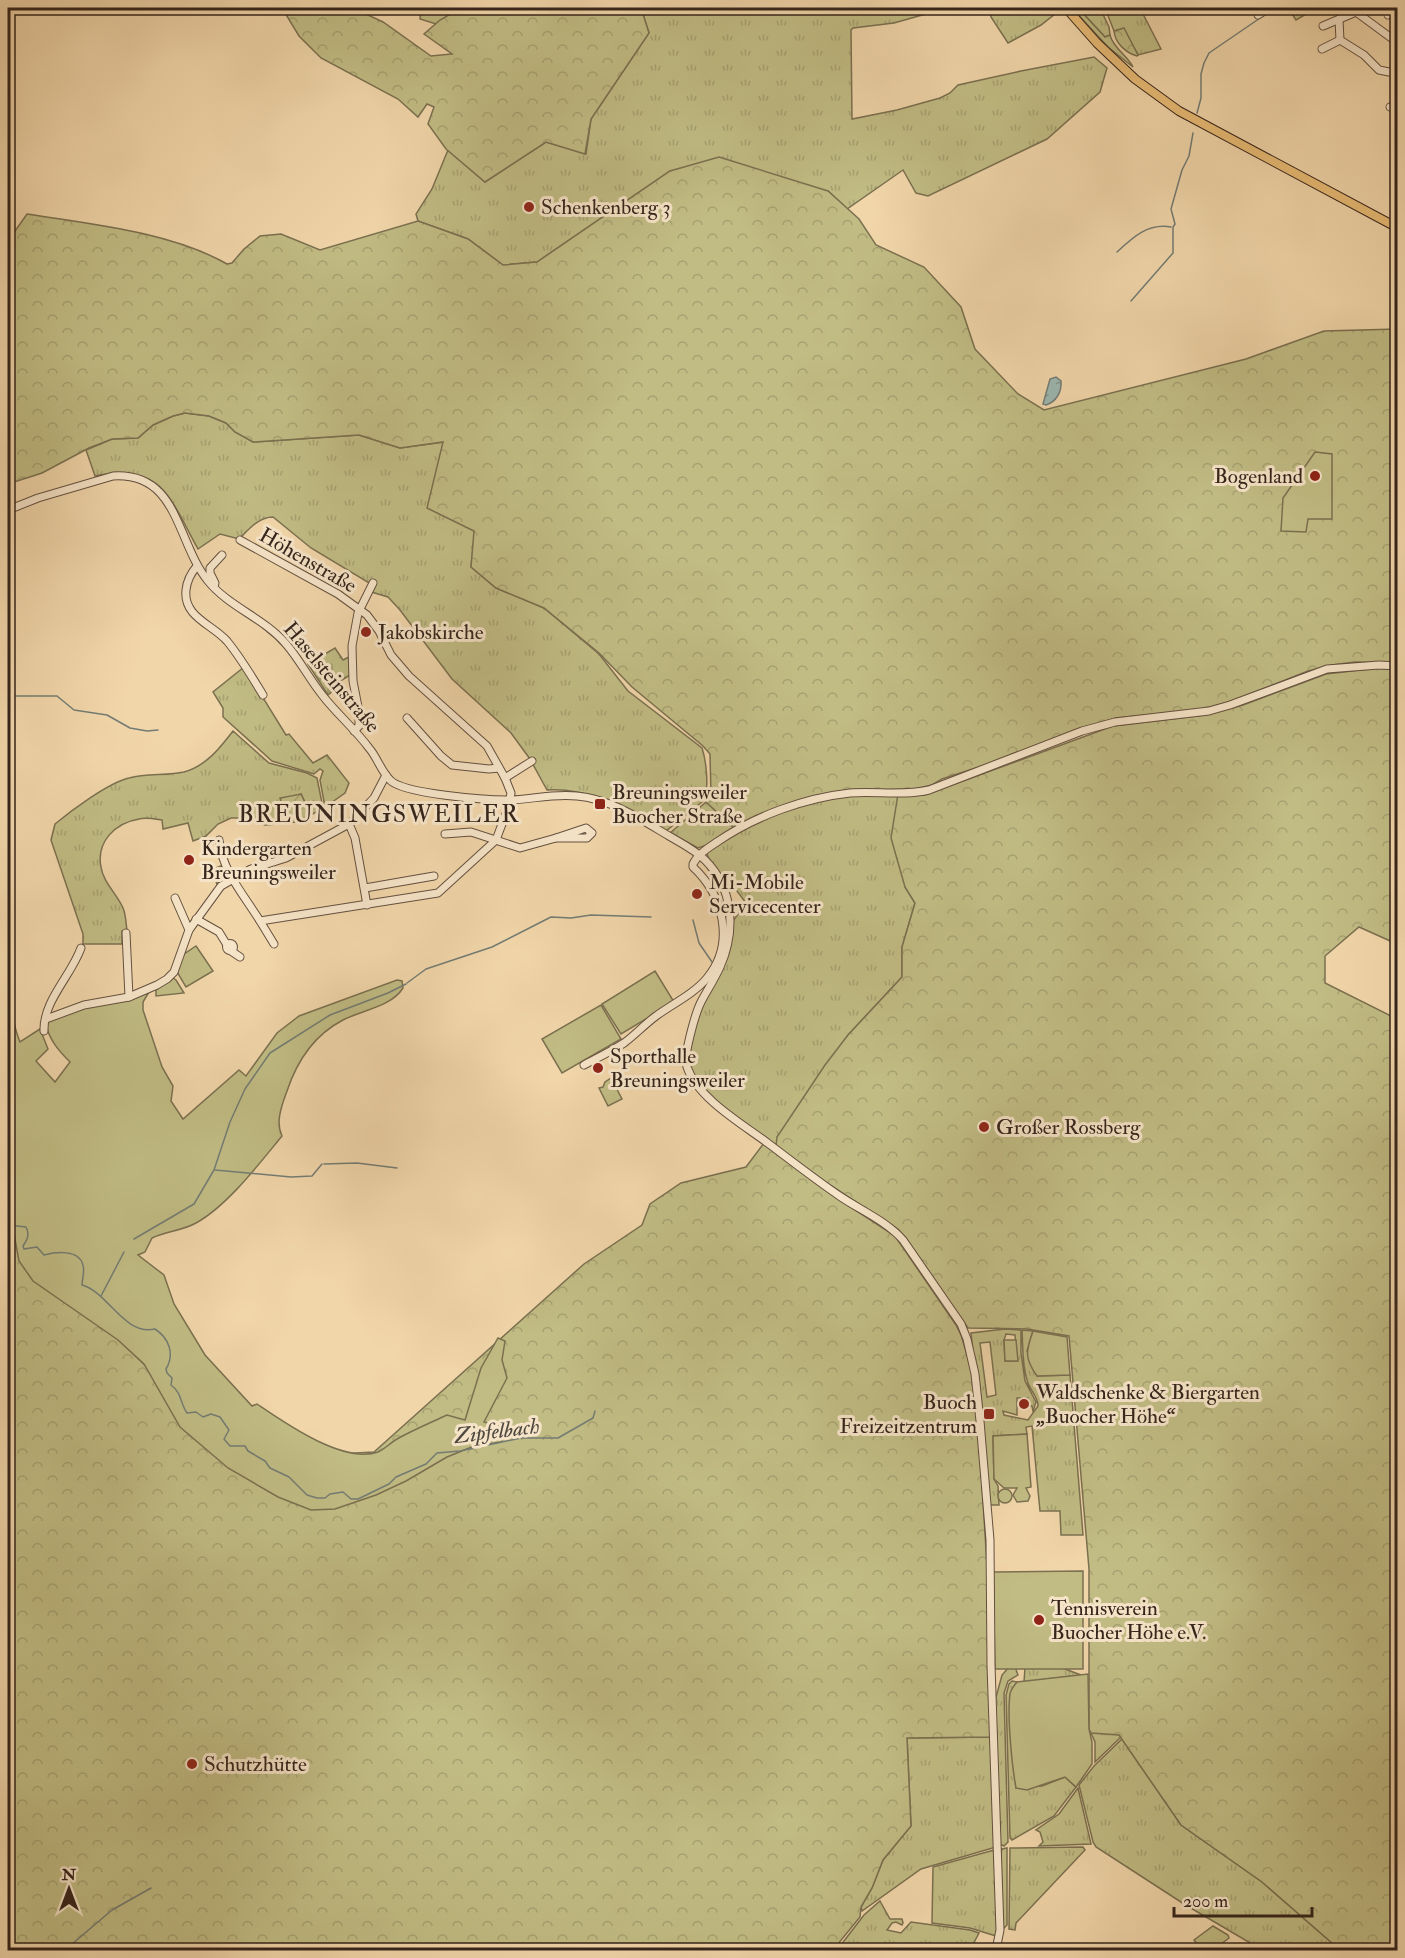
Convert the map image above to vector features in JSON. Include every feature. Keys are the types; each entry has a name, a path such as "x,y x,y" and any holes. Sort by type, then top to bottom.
{"main road":[{"path":"1066,8 1097,43 1135,80 1171,106 1398,228"}],"street":[{"path":"1258,15 1269,8"},
{"path":"1388,15 1394,8"},
{"path":"1323,26 1357,10 1398,43"},
{"path":"1339,20 1340,40"},
{"path":"1322,49 1340,40"},
{"path":"1340,40 1364,54 1379,70 1398,71"},
{"name":"Haselsteinstraße","path":"8,510 38,498 113,476 125,476 145,481 160,493 170,506 197,566 214,587 261,621 285,642 325,699 374,754 386,775"},
{"name":"Höhenstraße","path":"240,540 338,594 360,609 379,631 400,666 416,684 487,746 510,787 510,800"},
{"path":"214,587 215,583 210,568 222,555"},
{"path":"197,566 191,573 187,584 186,597 189,609 228,643 263,695"},
{"path":"354,731 359,726 359,711 351,654 354,629 360,609 373,583"},
{"path":"584,1065 625,1042 641,1027 709,976 720,953 724,921 706,880 693,867 700,855 743,825 809,801 853,793 918,793 1097,726 1127,719 1209,711 1327,669 1398,666"},
{"path":"407,718 452,765 499,768"},
{"path":"505,778 532,761"},
{"path":"46,1019 84,1005 129,997 157,986 174,972 189,930 216,891 231,879 251,869 286,858 349,824 374,798 386,775 394,784 417,790 481,799 510,800 573,795 601,801 623,809 700,855 711,866 723,887 730,916 729,940 720,967 700,1003 686,1058 687,1067 704,1093 730,1115 843,1198 894,1230 961,1324 969,1345 980,1412 990,1540 991,1665 1000,1930 996,1950"},
{"path":"260,921 438,892 496,840 510,800"},
{"path":"349,824 355,838 367,905"},
{"path":"445,834 471,832 521,848 556,838"},
{"path":"219,840 223,863 231,879 274,944"},
{"path":"365,888 434,876"},
{"path":"175,898 189,930"},
{"path":"196,919 219,932 229,948 240,957"},
{"path":"126,933 129,997"},
{"path":"44,1032 54,998 81,948"}],"green space":[{"path":"282,8 353,8 383,22 431,56 452,54 424,34 440,20 461,8 641,8 649,33 591,119 585,154 546,142 485,182 446,149 428,124 434,107 427,104 418,117 398,99 321,58 299,36"},
{"path":"421,8 461,8 436,24 420,19"},
{"path":"641,8 947,8 894,23 851,30 852,119 940,98 950,93 958,85 1021,71 1094,57 1107,68 1100,92 1047,139 928,196 916,193 903,170 847,209 828,191 670,171 537,262 503,265 468,239 418,221 416,214 432,189 448,150 485,182 546,142 586,154 591,119 649,33"},
{"path":"990,8 1048,8 1055,14 1041,25 1008,43 991,17"},
{"path":"1072,8 1078,8 1105,37 1110,35 1114,44 1133,67 1108,47"},
{"path":"1078,8 1100,8 1109,27 1110,35 1105,37"},
{"path":"1105,8 1133,8 1143,14 1161,49 1138,55 1124,29 1114,31"},
{"path":"1288,8 1305,8 1310,12 1296,20"},
{"path":"1124,28 1137,56 1125,50 1116,40 1114,31"},
{"path":"719,157 828,191 859,219 876,245 924,267 961,307 975,349 1018,394 1044,410 1246,359 1324,331 1397,329 1397,663 1355,662 1332,665 1308,671 1232,701 1203,709 1116,718 1075,730 942,779 932,785 915,789 861,790 823,795 734,828 706,802 711,795 710,754 703,746 632,687 599,653 544,608 496,588 471,567 474,531 427,508 443,442 400,448 359,435 253,442 235,432 226,423 209,416 185,413 153,425 138,438 112,439 89,448 42,473 8,484 8,241 27,214 156,237 205,253 227,264 232,263 260,236 281,234 320,250 418,221 468,239 503,265 537,262 670,171"},
{"path":"185,413 209,416 226,423 235,432 253,442 359,435 400,448 444,442 463,525 475,531 471,567 496,588 544,608 599,654 628,691 702,748 707,783 703,801 666,831 623,808 594,796 579,792 547,790 530,759 511,733 452,679 388,597 368,591 371,584 311,548 273,517 259,521 239,539 220,534 198,549 162,488 136,474 118,473 95,476 86,450 112,439 138,438 153,425"},
{"name":"Bogenland","path":"1315,452 1332,454 1332,519 1308,519 1306,532 1281,531 1283,498"},
{"path":"335,648 343,660 349,657 350,675 337,683 339,686 328,695 308,664"},
{"path":"244,667 286,735 289,734 313,763 327,755 349,783 345,793 325,807 320,780 323,771 320,769 314,774 272,761 223,717 223,708 213,692"},
{"path":"1378,668 1397,670 1397,944 1359,927 1325,956 1325,983 1397,1019 1397,1950 1340,1950 1262,1882 1181,1825 1119,1735 1091,1733 1089,1729 1089,1569 1069,1336 1027,1329 968,1328 898,1229 830,1185 776,1146 777,1137 825,1065 848,1035 902,977 902,947 915,903 905,887 891,838 898,794 925,795 1113,726 1205,715 1243,705 1326,674"},
{"path":"233,731 269,763 317,778 323,808 311,815 301,794 282,808 287,823 265,825 245,818 231,818 218,824 206,836 193,841 188,823 163,829 162,820 145,818 122,825 115,829 104,842 100,858 104,878 123,908 127,931 122,931 122,944 83,944 83,934 51,840 55,824 90,798 120,781 136,776 171,774 192,769 206,761 218,750"},
{"path":"301,794 311,815 287,823 280,798"},
{"path":"898,794 905,887 915,903 902,947 902,977 848,1035 776,1146 716,1101 705,1091 691,1071 689,1058 696,1022 732,933 733,921 746,903 734,887 724,882 707,853 735,832 793,808 853,795"},
{"path":"706,802 734,828 698,848 670,833"},
{"path":"221,866 227,876 217,884 211,870"},
{"path":"196,946 213,971 186,987 177,972 181,956"},
{"path":"655,971 674,1002 621,1034 602,1004"},
{"path":"173,978 184,993 156,996 156,988"},
{"path":"397,980 402,981 403,988 391,1000 333,1026 315,1041 301,1059 281,1108 279,1125 282,1136 242,1184 208,1216 191,1226 152,1238 145,1252 138,1255 164,1275 174,1304 205,1355 252,1406 257,1404 315,1440 348,1452 364,1454 378,1452 403,1436 447,1415 465,1420 481,1368 498,1338 505,1341 502,1360 507,1378 484,1422 506,1428 501,1442 474,1446 447,1457 406,1481 376,1495 335,1509 311,1510 278,1497 228,1468 180,1427 144,1364 118,1340 33,1281 19,1261 14,1234 8,1234 8,990 11,990 13,1017 20,1042 40,1029 48,1049 36,1061 55,1082 70,1062 52,1041 46,1025 49,1021 83,1008 134,998 149,992 143,1002 143,1010 162,1067 173,1086 171,1101 183,1119 239,1070 246,1076 277,1033 299,1016"},
{"path":"601,1005 621,1039 562,1073 542,1039"},
{"path":"611,1078 622,1099 608,1106 599,1088"},
{"path":"764,1143 840,1200 895,1236 961,1335 971,1368 979,1435 987,1566 992,1737 907,1738 911,1826 883,1860 872,1888 861,1907 860,1917 833,1950 8,1950 8,1234 243,1459 374,1452 584,1264 642,1225 650,1204 681,1183 746,1167"},
{"path":"1005,1329 1021,1330 1025,1381 1036,1402 1033,1411 1032,1406 1029,1406 1028,1398 1017,1398 1017,1415 1003,1411 1004,1415 1028,1420 1038,1406 1025,1374 1022,1330 1033,1331 1027,1351 1037,1376 1070,1375 1083,1535 1061,1535 1060,1511 1040,1511 1032,1426 1026,1427 1027,1434 993,1436 994,1479 998,1486 999,1505 990,1505 971,1333","holes":["1006,1334 1015,1335 1017,1361 1005,1361","990,1342 996,1395 987,1397 980,1343"]},
{"path":"1033,1331 1067,1337 1070,1375 1037,1376 1028,1359"},
{"path":"1004,1340 1016,1340 1018,1361 1005,1361"},
{"path":"1027,1434 1031,1487 1026,1488 1030,1496 1028,1501 1017,1502 1013,1495 1017,1488 1004,1488 994,1479 993,1436"},
{"path":"1005,1489 1010,1491 1012,1496 1010,1501 1005,1503 1000,1501 998,1496 1000,1491"},
{"name":"Tennisverein Buocher Höhe e.V.","path":"1083,1571 1083,1669 995,1669 993,1572"},
{"path":"1057,1666 1081,1675 1024,1682 1025,1668"},
{"path":"1009,1667 1015,1667 1018,1675 1008,1681 1004,1693 1008,1842 1004,1846 1000,1844 995,1701 1002,1675"},
{"path":"1088,1674 1092,1764 1076,1787 1065,1777 1027,1790 1016,1788 1009,1715 1010,1694 1013,1688 1017,1682"},
{"path":"1012,1681 1017,1682 1010,1696 1016,1788 1042,1786 1065,1777 1076,1787 1054,1816 1012,1840 1010,1838 1006,1695"},
{"path":"1091,1733 1117,1733 1121,1737 1095,1762 1095,1742"},
{"path":"992,1737 996,1847 921,1869 862,1911 861,1907 872,1888 883,1860 911,1826 907,1738"},
{"path":"1122,1739 1181,1825 1262,1882 1340,1950 1262,1950 1184,1904 1096,1847 1079,1785 1094,1766"},
{"path":"1078,1788 1091,1844 1039,1846 1043,1842 1040,1832 1036,1830 1059,1814"},
{"path":"1083,1847 1085,1850 1016,1923 1015,1930 1009,1929 1010,1848"},
{"path":"1007,1848 1007,1925 1004,1928 1002,1926 1001,1852 1002,1849"},
{"path":"994,1850 996,1936 970,1928 932,1923 933,1867"},
{"path":"880,1901 890,1919 902,1919 903,1923 902,1925 892,1923 887,1930 901,1933 911,1922 979,1933 970,1950 837,1950 864,1915"},
{"path":"1213,1926 1229,1938 1213,1950 1203,1950 1194,1940"}],"water":[{"path":"1056,377 1061,381 1059,393 1053,402 1043,404 1050,379"}],"waterway":[{"path":"1197,113 1201,98 1201,74 1209,53 1266,14"},
{"path":"1131,301 1173,253 1175,224 1171,209 1182,170 1189,156 1193,133"},
{"path":"1117,252 1141,232 1155,227 1171,227"},
{"path":"8,696 57,696 74,710 107,715 130,728 158,730"},
{"path":"407,983 426,969 492,947 551,917 571,918 591,915 651,917"},
{"path":"693,920 699,943 712,962"},
{"path":"134,1239 194,1204 214,1170 230,1122 245,1089 270,1053 330,1015 406,984"},
{"path":"324,1164 357,1163 397,1168"},
{"path":"215,1170 291,1177 312,1176 322,1164"},
{"name":"Zipfelbach","path":"8,1225 26,1227 28,1235 24,1249 37,1247 44,1255 66,1253 77,1256 84,1268 82,1285 100,1296 134,1326 155,1329 164,1337 170,1352 167,1373 172,1378 171,1385 177,1391 187,1413 196,1412 203,1417 211,1414 220,1417 229,1430 224,1439 230,1446 245,1446 248,1451 265,1461 270,1468 289,1477 307,1495 325,1498 330,1494 343,1492 351,1499 358,1499 389,1484 396,1477 426,1464 437,1453 460,1451 521,1438 558,1438 593,1418 595,1411"},
{"path":"101,1296 124,1252"},
{"path":"65,1950 112,1910 151,1888"}],"place":[{"name":"Schenkenberg 3","path":"529,207"},
{"name":"Bogenland","path":"1315,476"},
{"name":"Jakobskirche","path":"366,632"},
{"name":"Breuningsweiler Buocher Straße","path":"600,804"},
{"name":"Kindergarten Breuningsweiler","path":"189,860"},
{"name":"Mi-Mobile Servicecenter","path":"697,894"},
{"name":"Sporthalle Breuningsweiler","path":"598,1068"},
{"name":"Großer Rossberg","path":"984,1127"},
{"name":"Waldschenke & Biergarten „Buocher Höhe“","path":"1024,1404"},
{"name":"Buoch Freizeitzentrum","path":"989,1414"},
{"name":"Tennisverein Buocher Höhe e.V.","path":"1039,1620"},
{"name":"Schutzhütte","path":"192,1764"}],"district":[{"name":"BREUNINGSWEILER","path":"379,814"}]}
